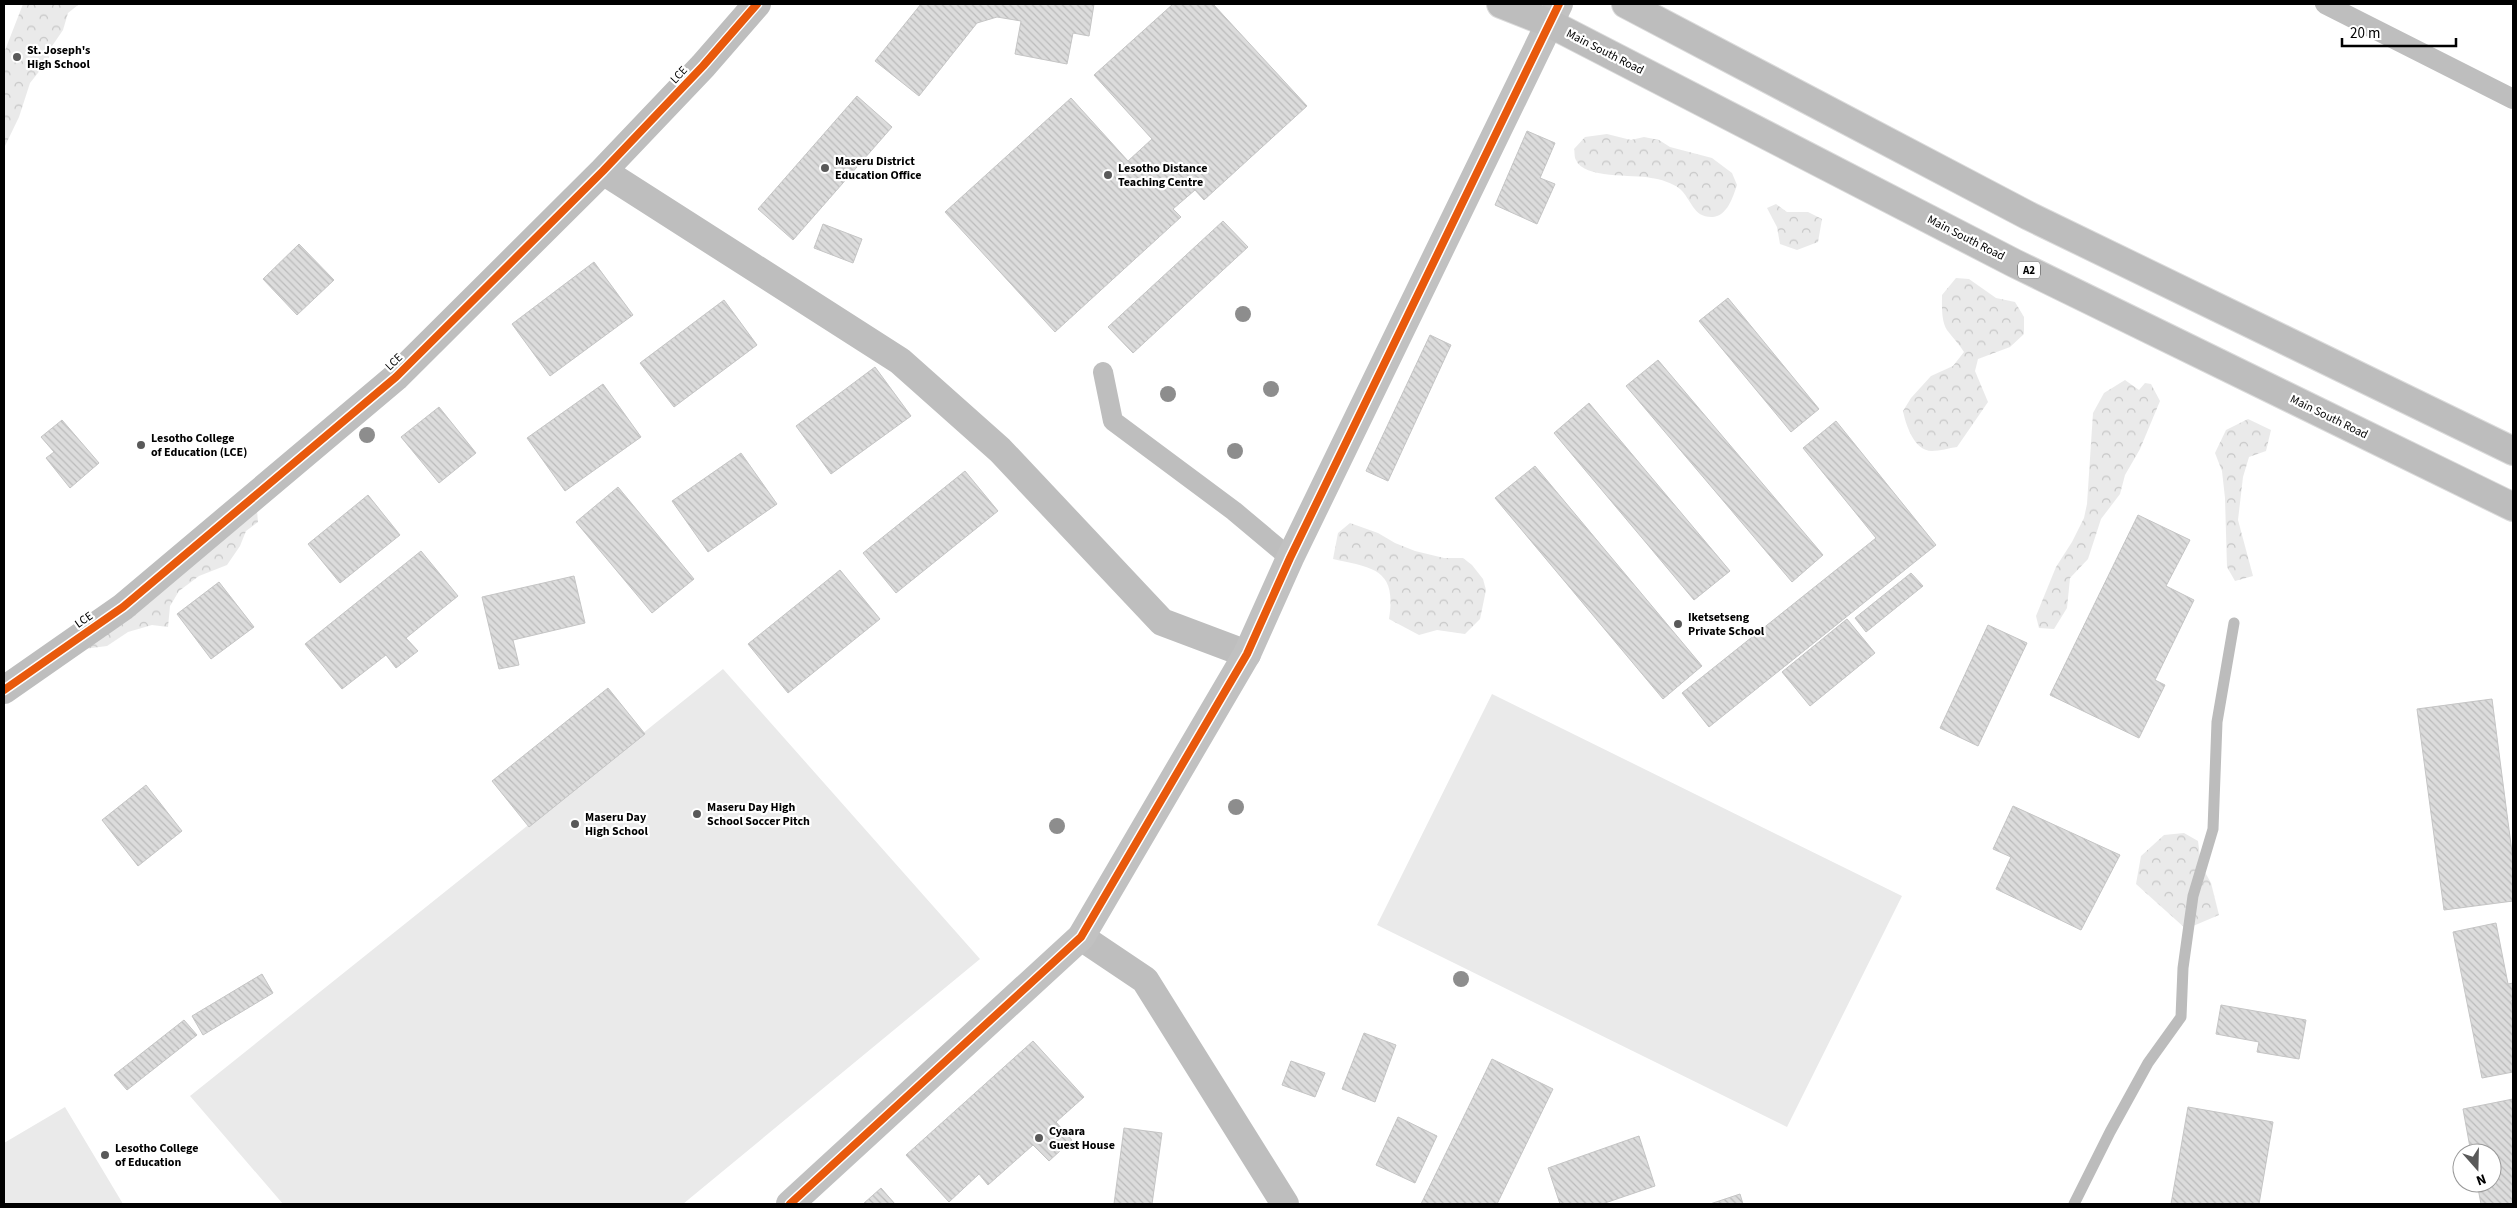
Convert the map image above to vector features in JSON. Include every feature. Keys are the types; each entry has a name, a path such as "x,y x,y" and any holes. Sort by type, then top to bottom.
{"main road":[{"name":"Main South Road","path":"1501,4 1554,13 2014,263 2513,507"},
{"path":"1626,4 2029,216 2513,451"}],"street":[{"name":"LCE","path":"4,690 123,607 396,377 603,171 703,66 757,4"},
{"path":"790,1204 1081,937 1247,654 1290,558 1554,13"},
{"path":"603,171 900,361 1000,450 1162,622 1247,654"},
{"path":"1081,937 1145,980 1285,1204"}],"lane":[{"path":"2325,4 2345,8 2513,99"},
{"path":"1102,372 1113,421 1234,511 1290,558"}],"green space":[{"path":"23,4 78,5 68,13 63,30 50,49 49,59 30,83 19,117 4,148 4,53"},
{"path":"1607,134 1631,140 1644,137 1659,140 1670,147 1712,158 1732,173 1737,185 1726,210 1718,216 1706,217 1694,208 1680,189 1670,183 1658,179 1598,173 1581,166 1575,159 1574,149 1585,137"},
{"path":"1776,204 1787,212 1808,212 1822,219 1818,242 1797,250 1780,244 1777,227 1767,208"},
{"path":"1956,278 1969,279 1996,298 2015,302 2024,317 2024,334 2010,347 1978,359 1975,371 1988,402 1957,447 1932,451 1920,447 1916,442 1906,423 1903,411 1911,398 1931,376 1953,366 1964,352 1947,330 1942,313 1942,295"},
{"path":"2125,380 2139,390 2145,383 2151,384 2160,401 2140,449 2125,475 2120,494 2101,519 2088,559 2070,578 2067,608 2054,629 2039,628 2036,616 2056,567 2084,518 2087,504 2093,413 2104,393"},
{"path":"2248,419 2271,430 2266,451 2249,457 2243,477 2238,520 2253,576 2235,581 2227,567 2225,498 2222,471 2215,453 2226,430"},
{"path":"257,511 258,522 246,531 240,546 227,565 199,576 179,591 170,606 168,627 152,625 128,632 107,646 84,649"},
{"path":"1350,523 1378,533 1395,543 1415,551 1444,558 1463,558 1472,565 1483,579 1486,590 1480,619 1465,634 1437,630 1419,635 1389,619 1391,602 1386,580 1371,569 1333,559 1338,533"},
{"name":"Maseru Day High School Soccer Pitch","path":"723,669 980,959 683,1204 283,1204 190,1096"},
{"path":"1492,694 1902,896 1787,1127 1377,925"},
{"path":"2184,833 2198,841 2201,865 2211,883 2219,915 2186,929 2136,884 2141,856 2164,835"},
{"path":"65,1107 123,1204 4,1204 4,1143"}],"building":[{"path":"921,4 1094,4 1089,36 1073,33 1067,64 1015,54 1021,21 997,17 977,23 919,96 875,61"},
{"name":"Lesotho Distance Teaching Centre","path":"1173,4 1213,4 1307,106 1204,200 1195,190 1173,209 1181,217 1055,332 945,212 1071,98 1128,161 1152,139 1094,75"},
{"name":"Maseru District Education Office","path":"857,96 892,127 793,240 758,209"},
{"path":"1527,131 1555,143 1540,178 1555,184 1537,224 1495,205"},
{"path":"1223,221 1248,247 1133,353 1108,327"},
{"path":"823,224 862,239 853,263 814,248"},
{"path":"299,244 334,280 297,315 263,279"},
{"path":"594,262 633,315 550,376 512,324"},
{"path":"1728,298 1819,409 1791,432 1699,321"},
{"path":"724,300 757,345 674,407 640,363"},
{"path":"1430,335 1451,345 1388,481 1366,471"},
{"path":"1658,360 1823,555 1792,582 1626,386"},
{"path":"875,367 911,416 831,474 796,426"},
{"path":"603,384 641,437 565,491 527,438"},
{"path":"1589,403 1730,571 1694,600 1554,433"},
{"path":"439,407 476,453 439,483 401,437"},
{"path":"62,420 99,463 70,488 46,458 54,452 41,437"},
{"path":"1836,421 1936,545 1709,727 1682,693 1876,538 1803,448"},
{"path":"741,453 777,504 708,552 672,501"},
{"path":"1535,466 1702,666 1663,699 1495,498"},
{"path":"965,471 998,511 896,593 863,553"},
{"path":"618,487 694,579 652,613 576,522"},
{"path":"368,495 400,535 340,583 308,544"},
{"path":"2138,515 2190,540 2166,586 2194,600 2155,680 2165,685 2139,738 2050,695"},
{"path":"421,551 458,596 406,638 418,651 396,668 386,655 342,689 305,644"},
{"path":"840,570 880,619 788,693 748,644"},
{"path":"1911,573 1923,586 1866,632 1855,618"},
{"path":"574,576 585,623 513,640 519,665 499,669 482,597"},
{"path":"219,582 254,627 211,659 177,614"},
{"path":"1847,619 1875,653 1810,706 1782,672"},
{"path":"1988,625 2027,643 1978,746 1940,728"},
{"path":"608,688 645,734 529,827 492,781"},
{"path":"2492,699 2513,860 2513,901 2444,910 2417,709"},
{"path":"146,785 182,831 138,866 102,820"},
{"path":"2013,806 2120,855 2081,930 1996,889 2011,857 1993,849"},
{"path":"2496,923 2508,984 2513,983 2513,1000 2511,1001 2513,1013 2513,1072 2482,1078 2453,932"},
{"path":"262,974 273,993 203,1035 192,1016"},
{"path":"2221,1005 2306,1020 2299,1059 2257,1052 2259,1042 2216,1034"},
{"path":"184,1020 197,1035 127,1090 114,1075"},
{"path":"1364,1033 1396,1045 1375,1102 1342,1089"},
{"path":"1033,1041 1084,1097 1056,1122 1072,1140 1049,1161 1033,1145 988,1185 979,1174 949,1202 906,1155"},
{"path":"1492,1059 1553,1089 1497,1204 1421,1204"},
{"path":"1291,1061 1325,1073 1315,1097 1282,1085"},
{"path":"2513,1099 2513,1204 2481,1204 2479,1193 2502,1193 2502,1143 2469,1143 2463,1109"},
{"path":"2188,1107 2273,1122 2259,1204 2171,1204"},
{"path":"1398,1117 1437,1136 1415,1183 1376,1165"},
{"path":"1124,1128 1162,1133 1152,1204 1114,1204"},
{"path":"1639,1136 1655,1186 1602,1204 1560,1204 1548,1168"},
{"path":"881,1188 895,1204 863,1204"},
{"path":"1740,1194 1743,1204 1710,1204"}],"waterway":[{"path":"2074,1204 2110,1132 2148,1063 2181,1017 2183,968 2193,896 2213,829 2217,722 2234,623"}],"cycle path":[{"path":"4,690 123,607 396,377 603,171 703,66 757,4"},
{"path":"790,1204 1081,937 1247,654 1290,558 1559,4"}],"place":[{"name":"St. Joseph's High School","path":"17,57"},
{"name":"Maseru District Education Office","path":"825,168"},
{"name":"Lesotho Distance Teaching Centre","path":"1108,175"},
{"name":"Lesotho College of Education (LCE)","path":"141,445"},
{"name":"Iketsetseng Private School","path":"1678,624"},
{"name":"Maseru Day High School Soccer Pitch","path":"697,814"},
{"name":"Maseru Day High School","path":"575,824"},
{"name":"Cyaara Guest House","path":"1039,1138"},
{"name":"Lesotho College of Education","path":"105,1155"}]}
